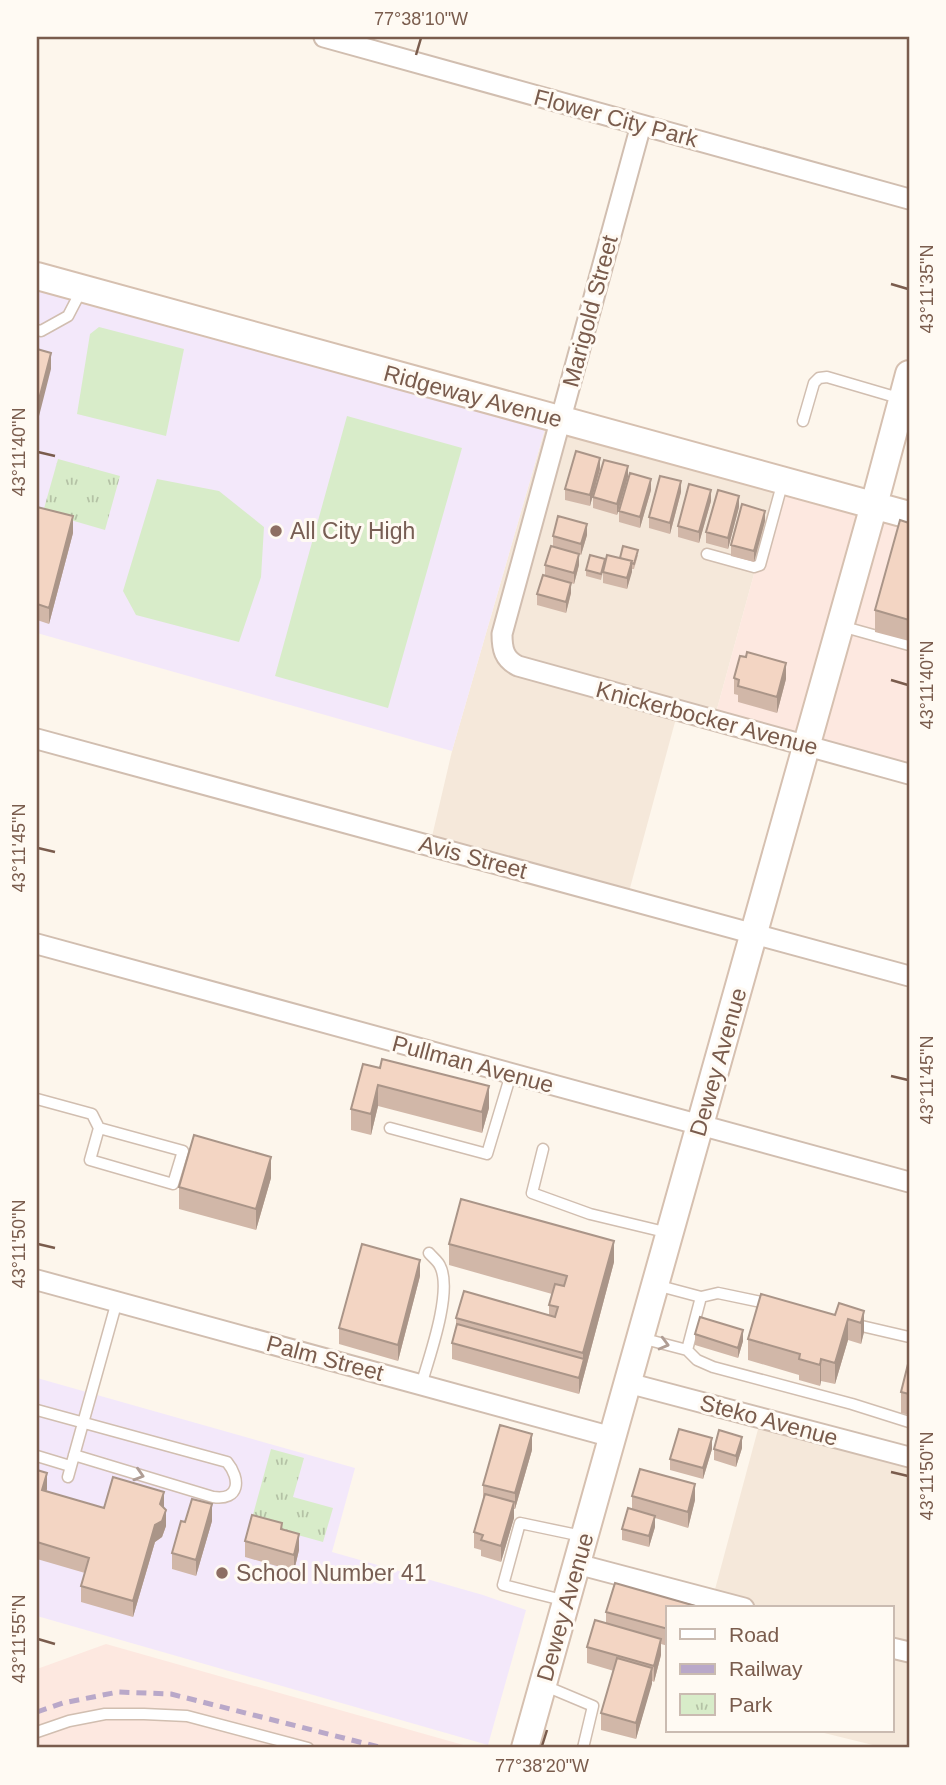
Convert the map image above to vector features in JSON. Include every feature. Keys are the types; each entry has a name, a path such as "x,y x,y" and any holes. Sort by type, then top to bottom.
{"street":[{"name":"Flower City Park","path":"324,37 909,199"},
{"name":"Marigold Street","path":"507,659 502,648 502,634 641,125"},
{"name":"Ridgeway Avenue","path":"37,276 909,515"},
{"name":"Dewey Avenue","path":"525,1748 906,387"},
{"name":"Knickerbocker Avenue","path":"507,659 532,670 909,774"},
{"name":"Avis Street","path":"37,739 909,976"},
{"name":"Pullman Avenue","path":"37,944 909,1182"},
{"name":"Palm Street","path":"37,1280 612,1437"},
{"name":"Steko Avenue","path":"628,1382 909,1457"},
{"path":"577,1564 736,1606"}],"lane":[{"path":"37,330 41,331 68,316 82,289"},
{"path":"803,421 814,383 819,378 906,387"},
{"path":"706,554 754,567 760,565 783,480"},
{"path":"840,626 909,645"},
{"path":"390,1128 487,1154 511,1074"},
{"path":"37,1099 92,1114 99,1128 90,1160 173,1184 183,1150 99,1128"},
{"path":"543,1149 532,1193 590,1214 670,1234"},
{"path":"421,1385 445,1291 440,1266 429,1253"},
{"path":"655,1285 701,1297 718,1293 778,1306"},
{"path":"687,1350 701,1297"},
{"path":"68,1477 117,1301"},
{"path":"844,1322 909,1337"},
{"path":"640,1338 687,1350 697,1360 713,1367 909,1422"},
{"path":"37,1410 227,1462 234,1470 236,1487 230,1496 223,1499 72,1460 37,1456"},
{"path":"566,1601 503,1585 520,1523 584,1536"},
{"path":"543,1685 593,1706 583,1748"},
{"path":"37,1732 69,1721 105,1714 187,1716 309,1748"}],"shaded area":[{"name":"All City High","path":"37,291 545,429 452,751 37,633"},
{"path":"547,416 780,479 714,720 678,711 627,899 430,845 452,751"},
{"path":"780,479 909,515 909,774 714,720"},
{"name":"School Number 41","path":"37,1378 355,1468 332,1552 526,1610 488,1745 37,1616"},
{"path":"761,1418 909,1457 909,1748 885,1748 820,1732 894,1732 894,1606 711,1606"},
{"path":"106,1644 474,1748 37,1748 37,1669"}],"green space":[{"path":"99,327 184,349 166,436 77,414 90,334"},
{"path":"347,416 462,448 388,708 275,676"},
{"path":"58,459 120,476 105,530 43,512"},
{"path":"157,479 219,491 264,527 261,577 239,642 136,615 123,591"},
{"path":"271,1449 304,1458 293,1497 333,1508 323,1542 251,1522"}],"building":[{"path":"37,349 51,353 37,407"},
{"path":"576,451 600,458 590,495 565,489"},
{"path":"604,460 628,466 617,504 593,497"},
{"path":"630,473 651,479 640,517 619,511"},
{"path":"660,476 681,481 670,523 649,517"},
{"path":"689,484 711,490 699,532 678,526"},
{"path":"718,490 739,496 728,538 706,532"},
{"path":"742,504 765,511 754,551 731,545"},
{"path":"37,507 73,516 49,608 37,604"},
{"path":"558,516 587,524 581,544 553,536"},
{"path":"900,520 909,523 909,620 875,610"},
{"path":"551,546 579,554 574,573 545,565"},
{"path":"623,546 638,550 634,564 620,558"},
{"path":"590,555 605,559 601,574 586,570"},
{"path":"607,555 632,561 627,578 603,572"},
{"path":"543,575 571,583 566,602 537,594"},
{"path":"747,652 786,663 777,697 738,686 739,680 734,678 740,656 746,657"},
{"path":"382,1059 489,1086 482,1112 378,1085 371,1114 351,1109 363,1064 380,1068"},
{"path":"194,1135 271,1157 256,1209 179,1187"},
{"path":"461,1199 614,1241 583,1353 456,1318 464,1291 555,1317 558,1307 549,1305 555,1284 564,1286 567,1276 449,1244"},
{"path":"362,1244 420,1260 398,1345 339,1328"},
{"path":"761,1294 835,1315 839,1303 864,1311 861,1323 848,1319 835,1363 821,1359 820,1365 799,1359 800,1354 748,1339"},
{"path":"700,1317 743,1330 738,1348 695,1334"},
{"path":"457,1324 584,1359 579,1378 452,1343"},
{"path":"909,1360 909,1394 901,1392"},
{"path":"500,1425 532,1434 515,1493 483,1485"},
{"path":"679,1429 712,1438 703,1468 670,1459"},
{"path":"719,1430 742,1437 736,1456 714,1449"},
{"path":"640,1469 695,1484 688,1512 632,1496"},
{"path":"37,1470 47,1473 42,1490 104,1508 113,1477 164,1492 160,1504 166,1510 162,1521 155,1525 133,1601 81,1586 89,1558 37,1542"},
{"path":"485,1494 514,1502 501,1546 481,1540 483,1535 474,1532"},
{"path":"192,1499 212,1504 196,1560 172,1553 181,1521 185,1522"},
{"path":"628,1508 655,1516 649,1536 622,1529"},
{"path":"252,1515 282,1523 281,1529 299,1534 294,1555 245,1541"},
{"path":"615,1583 696,1606 666,1606 666,1628 606,1612"},
{"path":"595,1620 661,1639 654,1666 587,1647"},
{"path":"617,1658 652,1668 636,1723 601,1713"}],"railway":[{"path":"37,1712 63,1703 118,1692 171,1694 383,1748"}],"place":[{"name":"All City High","path":"276,531"},
{"name":"School Number 41","path":"222,1573"}]}
